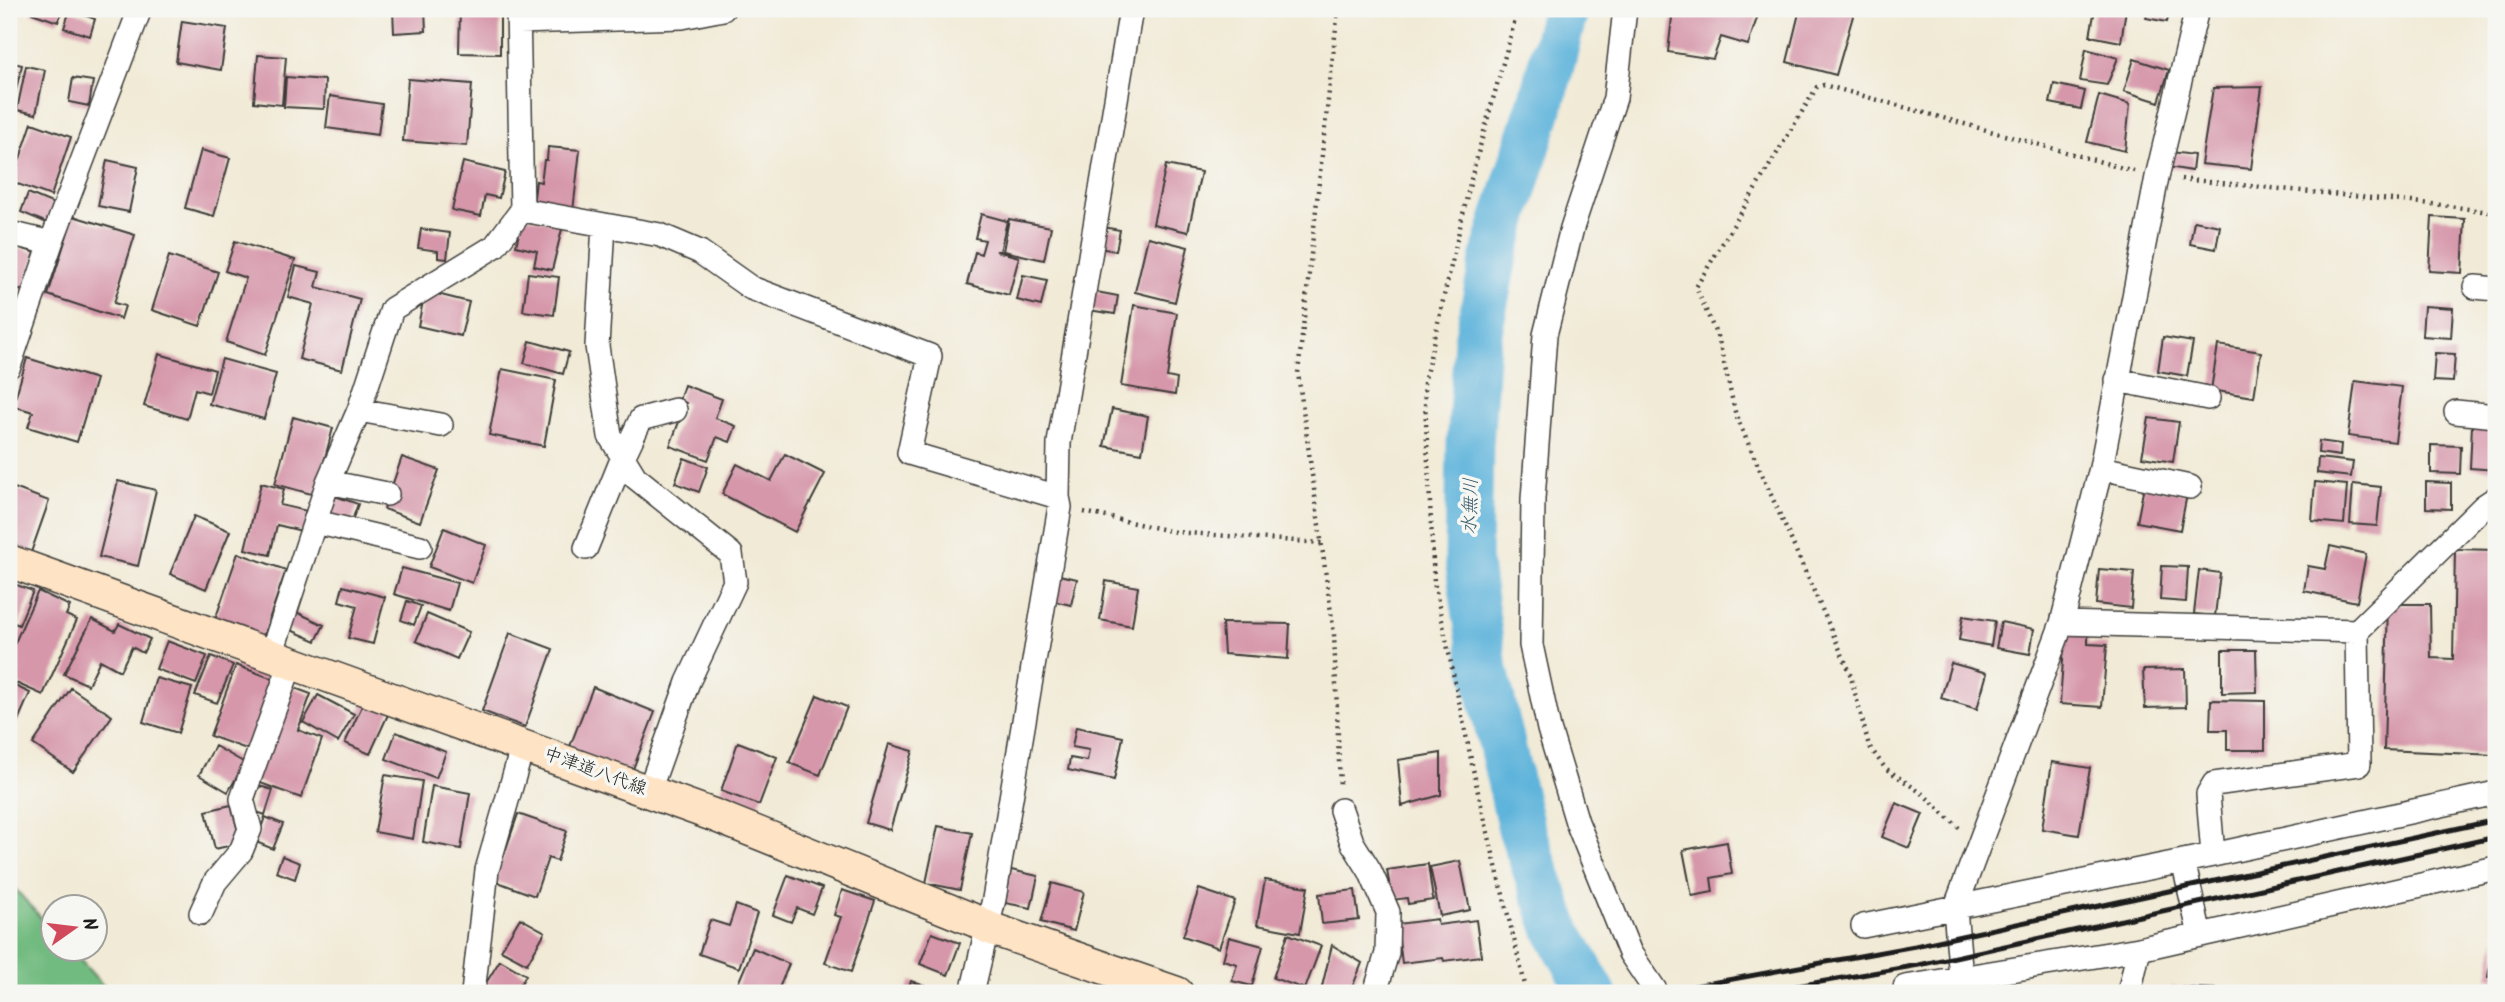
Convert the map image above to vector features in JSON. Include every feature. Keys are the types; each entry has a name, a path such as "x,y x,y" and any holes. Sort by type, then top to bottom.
{"main road":[{"name":"中津道八代線","path":"9,561 649,791 976,920 989,929 1177,993"}],"street":[{"path":"9,366 51,243 139,9"},
{"path":"201,914 215,882 241,851 250,828 242,799 316,522 328,482 359,410 392,309 495,246 522,211 519,15 682,17 723,9"},
{"path":"972,993 989,929 1059,502 1059,443 1131,9"},
{"path":"1625,9 1615,98 1572,228 1545,335 1533,499 1531,645 1549,729 1577,822 1630,953 1657,993"},
{"path":"1961,978 1955,909 2063,623 2101,468 2157,177 2197,9"},
{"path":"522,211 660,235 700,252 751,288 930,356 909,453 1059,502"},
{"path":"604,225 597,346 610,436 635,477 731,554 735,582 688,682 649,791"},
{"path":"9,233 51,243"},
{"path":"2117,380 2208,398"},
{"path":"359,410 440,425"},
{"path":"586,548 622,457 641,419 675,410"},
{"path":"2456,412 2496,416"},
{"path":"2101,468 2190,487"},
{"path":"328,482 387,494"},
{"path":"2063,623 2357,631 2484,506 2496,498"},
{"path":"316,522 420,548"},
{"path":"2213,855 2208,794 2214,784 2359,764 2357,631"},
{"path":"474,993 486,870 523,745"},
{"path":"1863,926 2183,862 2496,793"},
{"path":"1341,810 1352,842 1370,871 1388,912 1387,953 1375,993"},
{"path":"2183,862 2200,935"},
{"path":"1905,993 1905,987 2139,949 2496,868"},
{"path":"2129,993 2139,949"}],"path":[{"path":"1338,9 1298,373 1334,634 1341,810"},
{"path":"1518,9 1472,174 1424,383 1434,582 1477,788 1527,993"},
{"path":"1980,848 1923,794 1885,768 1869,746 1849,670 1736,416 1719,341 1696,287 1817,87 1824,85 2157,177 2441,205 2496,213"},
{"path":"1059,502 1175,532 1322,543"}],"green space":[{"path":"9,882 38,914 38,964 84,964 110,993 9,993"}],"building":[{"path":"33,9 63,9 58,22 32,13"},
{"path":"189,9 227,9 226,16"},
{"path":"393,9 425,9 426,31 394,33"},
{"path":"460,9 500,9 500,54 459,53"},
{"path":"1673,9 1760,9 1748,45 1721,37 1713,59 1668,52"},
{"path":"1800,9 1855,9 1836,75 1787,62"},
{"path":"2095,9 2126,9 2121,42 2090,36"},
{"path":"2148,9 2170,9 2167,22 2146,18"},
{"path":"70,10 95,19 90,36 64,28"},
{"path":"182,21 227,28 221,70 176,62"},
{"path":"2086,49 2118,58 2107,85 2080,81"},
{"path":"258,55 286,57 282,105 254,102"},
{"path":"2134,59 2169,70 2159,102 2124,91"},
{"path":"9,62 22,65 11,110 9,109"},
{"path":"26,66 45,70 36,114 17,110"},
{"path":"286,77 325,80 324,109 284,107"},
{"path":"73,78 93,81 89,106 69,102"},
{"path":"408,79 472,84 467,146 403,141"},
{"path":"2054,84 2085,91 2081,109 2050,103"},
{"path":"2262,87 2251,169 2201,164 2213,88"},
{"path":"2099,95 2130,104 2125,151 2087,142"},
{"path":"330,96 382,104 378,135 326,128"},
{"path":"32,123 71,137 51,196 12,182"},
{"path":"548,147 580,150 573,211 533,206 536,181 541,182"},
{"path":"201,150 230,158 214,216 185,208"},
{"path":"2164,151 2194,155 2192,171 2162,166"},
{"path":"9,153 17,155 12,175 9,174"},
{"path":"107,160 138,167 129,212 98,206"},
{"path":"463,162 505,172 499,198 485,195 481,216 452,210"},
{"path":"1166,165 1201,172 1188,232 1153,224"},
{"path":"28,193 54,204 47,223 21,212"},
{"path":"981,214 1007,221 1000,251 996,251 1019,257 1009,295 967,284 975,252 981,254 985,240 975,238"},
{"path":"73,216 135,235 114,303 125,306 121,319 48,295"},
{"path":"523,216 563,225 552,270 534,266 537,251 516,246"},
{"path":"2432,217 2465,219 2462,273 2429,271"},
{"path":"1009,219 1051,227 1044,260 1003,251"},
{"path":"2194,221 2220,226 2216,249 2190,244"},
{"path":"1097,226 1120,230 1116,251 1093,247"},
{"path":"421,229 450,233 447,259 438,258 438,251 418,248"},
{"path":"1148,237 1188,247 1175,302 1135,292"},
{"path":"235,241 295,260 265,355 226,342 246,278 225,271"},
{"path":"9,244 36,253 23,291 9,287"},
{"path":"169,256 218,272 200,326 152,310"},
{"path":"296,266 320,272 316,287 360,299 342,370 299,359 313,304 288,297"},
{"path":"528,273 559,277 554,315 523,311"},
{"path":"1023,275 1047,280 1041,306 1017,300"},
{"path":"425,291 469,302 461,336 418,326"},
{"path":"1091,291 1118,296 1115,314 1088,310"},
{"path":"1134,305 1177,313 1167,377 1177,379 1175,395 1121,386"},
{"path":"2424,306 2453,308 2451,338 2422,336"},
{"path":"2163,337 2193,342 2187,376 2158,371"},
{"path":"530,341 569,352 563,374 524,363"},
{"path":"2218,345 2261,352 2254,397 2211,390"},
{"path":"2435,353 2455,354 2453,382 2433,381"},
{"path":"159,354 215,370 209,393 195,389 187,419 144,406"},
{"path":"27,358 96,379 77,442 28,427 33,412 13,406"},
{"path":"222,359 276,374 264,419 209,404"},
{"path":"502,369 556,380 544,446 489,435"},
{"path":"2355,381 2402,387 2395,442 2348,436"},
{"path":"684,385 722,399 715,418 736,426 730,442 717,437 708,460 670,446 686,403 679,400"},
{"path":"1112,409 1148,416 1142,453 1104,446"},
{"path":"293,417 333,428 315,495 275,484"},
{"path":"2149,418 2179,422 2173,462 2142,457"},
{"path":"2472,425 2496,426 2496,470 2470,468"},
{"path":"2319,441 2341,444 2340,456 2318,453"},
{"path":"2431,445 2461,446 2460,474 2431,473"},
{"path":"785,454 825,474 795,532 722,494 737,464 771,481"},
{"path":"402,457 439,470 420,522 384,509"},
{"path":"684,458 708,467 699,492 675,483"},
{"path":"2318,458 2353,462 2351,477 2317,473"},
{"path":"118,481 156,490 138,566 99,557"},
{"path":"2315,482 2347,485 2344,524 2312,521"},
{"path":"2426,482 2451,483 2451,509 2426,508"},
{"path":"261,483 284,489 280,505 311,512 306,532 277,525 270,555 245,549"},
{"path":"2353,484 2381,487 2377,526 2350,524"},
{"path":"9,486 49,501 29,558 9,550"},
{"path":"2144,486 2187,494 2180,530 2137,522"},
{"path":"329,494 358,504 350,526 321,516"},
{"path":"194,516 230,531 206,589 170,574"},
{"path":"444,528 486,545 472,583 429,567"},
{"path":"2330,546 2366,554 2357,602 2304,591 2308,566 2325,569"},
{"path":"2455,549 2496,550 2496,755 2384,750 2388,604 2430,604 2431,658 2453,659"},
{"path":"238,553 286,570 261,643 213,626"},
{"path":"2162,566 2188,567 2186,602 2160,600"},
{"path":"402,568 457,583 449,611 394,594"},
{"path":"2099,569 2134,572 2131,608 2096,604"},
{"path":"2199,570 2220,573 2215,616 2194,614"},
{"path":"1055,574 1077,579 1071,605 1049,600"},
{"path":"1106,581 1138,587 1132,626 1100,620"},
{"path":"9,582 33,591 19,625 9,621"},
{"path":"343,586 385,597 373,644 348,638 357,606 339,601"},
{"path":"38,591 70,606 66,615 77,620 43,695 9,680 9,656"},
{"path":"407,601 421,606 414,625 401,620"},
{"path":"292,610 324,625 316,641 284,627"},
{"path":"427,614 469,632 457,659 416,641"},
{"path":"1963,616 1995,621 1991,646 1959,640"},
{"path":"92,619 115,631 119,624 150,639 143,653 132,647 120,671 100,660 88,685 64,674"},
{"path":"2001,622 2034,629 2030,654 1996,648"},
{"path":"1222,623 1290,624 1288,659 1224,654"},
{"path":"2065,631 2088,633 2088,644 2107,645 2102,707 2060,704"},
{"path":"510,633 553,649 525,727 482,711"},
{"path":"167,641 207,656 196,684 156,669"},
{"path":"2222,650 2256,650 2257,692 2222,693"},
{"path":"211,656 233,665 217,703 195,695"},
{"path":"1951,663 1987,673 1977,709 1941,698"},
{"path":"236,665 281,682 255,752 210,736"},
{"path":"2185,669 2186,707 2145,708 2143,670"},
{"path":"156,678 192,688 178,733 143,722"},
{"path":"9,683 30,693 9,741"},
{"path":"289,686 311,694 298,730 322,739 301,798 255,781"},
{"path":"593,687 655,712 631,774 569,749"},
{"path":"71,688 112,716 73,772 33,744"},
{"path":"318,695 354,714 338,742 303,722"},
{"path":"817,695 847,707 820,775 789,763"},
{"path":"366,697 391,708 370,754 345,743"},
{"path":"2211,700 2265,701 2265,750 2227,750 2227,730 2210,730"},
{"path":"1076,727 1123,737 1114,780 1068,770 1070,758 1087,761 1089,750 1072,747"},
{"path":"396,732 446,752 436,778 386,759"},
{"path":"738,742 777,757 759,805 721,791"},
{"path":"889,744 913,751 890,830 866,823"},
{"path":"215,746 245,763 228,792 199,775"},
{"path":"1441,753 1441,795 1402,806 1398,760"},
{"path":"2052,762 2090,768 2079,835 2042,829"},
{"path":"385,775 422,781 413,839 375,832"},
{"path":"259,786 273,790 265,815 251,810"},
{"path":"432,786 470,793 461,849 423,842"},
{"path":"1896,803 1923,814 1909,848 1882,837"},
{"path":"231,805 241,843 215,849 206,811"},
{"path":"518,814 567,831 557,861 548,858 535,896 495,881"},
{"path":"265,817 283,824 273,849 256,842"},
{"path":"938,826 972,833 960,890 926,883"},
{"path":"1727,842 1732,874 1711,878 1713,892 1692,896 1683,850"},
{"path":"282,856 300,863 295,879 276,872"},
{"path":"1460,861 1470,910 1440,916 1430,867"},
{"path":"1428,864 1433,900 1408,904 1407,898 1392,900 1387,870"},
{"path":"1011,870 1038,876 1031,908 1005,903"},
{"path":"788,875 822,888 812,914 797,908 791,922 773,915"},
{"path":"1265,880 1308,887 1300,933 1257,925"},
{"path":"1052,883 1084,892 1074,931 1041,922"},
{"path":"1199,889 1235,901 1219,948 1183,936"},
{"path":"842,890 875,901 851,972 825,963 841,917 834,915"},
{"path":"1355,890 1359,920 1322,924 1319,894"},
{"path":"736,905 757,913 739,968 699,954 710,920 729,926"},
{"path":"520,918 545,932 527,964 501,950"},
{"path":"1437,919 1438,925 1476,920 1481,956 1402,963 1397,924"},
{"path":"932,933 960,943 948,975 920,964"},
{"path":"1288,934 1321,946 1305,989 1273,978"},
{"path":"1229,937 1263,946 1252,986 1232,981 1237,964 1223,960"},
{"path":"2496,940 2496,978 2488,977"},
{"path":"1332,945 1362,963 1350,993 1321,991"},
{"path":"753,948 789,964 777,993 734,993"},
{"path":"500,960 526,975 515,993 493,993 483,988"},
{"path":"911,981 943,993 906,993"},
{"path":"2171,987 2218,989 2218,993 2171,993"}],"waterway":[{"name":"水無川","path":"1565,9 1545,89 1495,251 1477,342 1470,445 1468,559 1483,662 1521,828 1557,930 1593,993"}],"railway":[{"path":"1656,993 1915,946 2496,820"},
{"path":"1756,993 1919,965 2496,837"}]}
